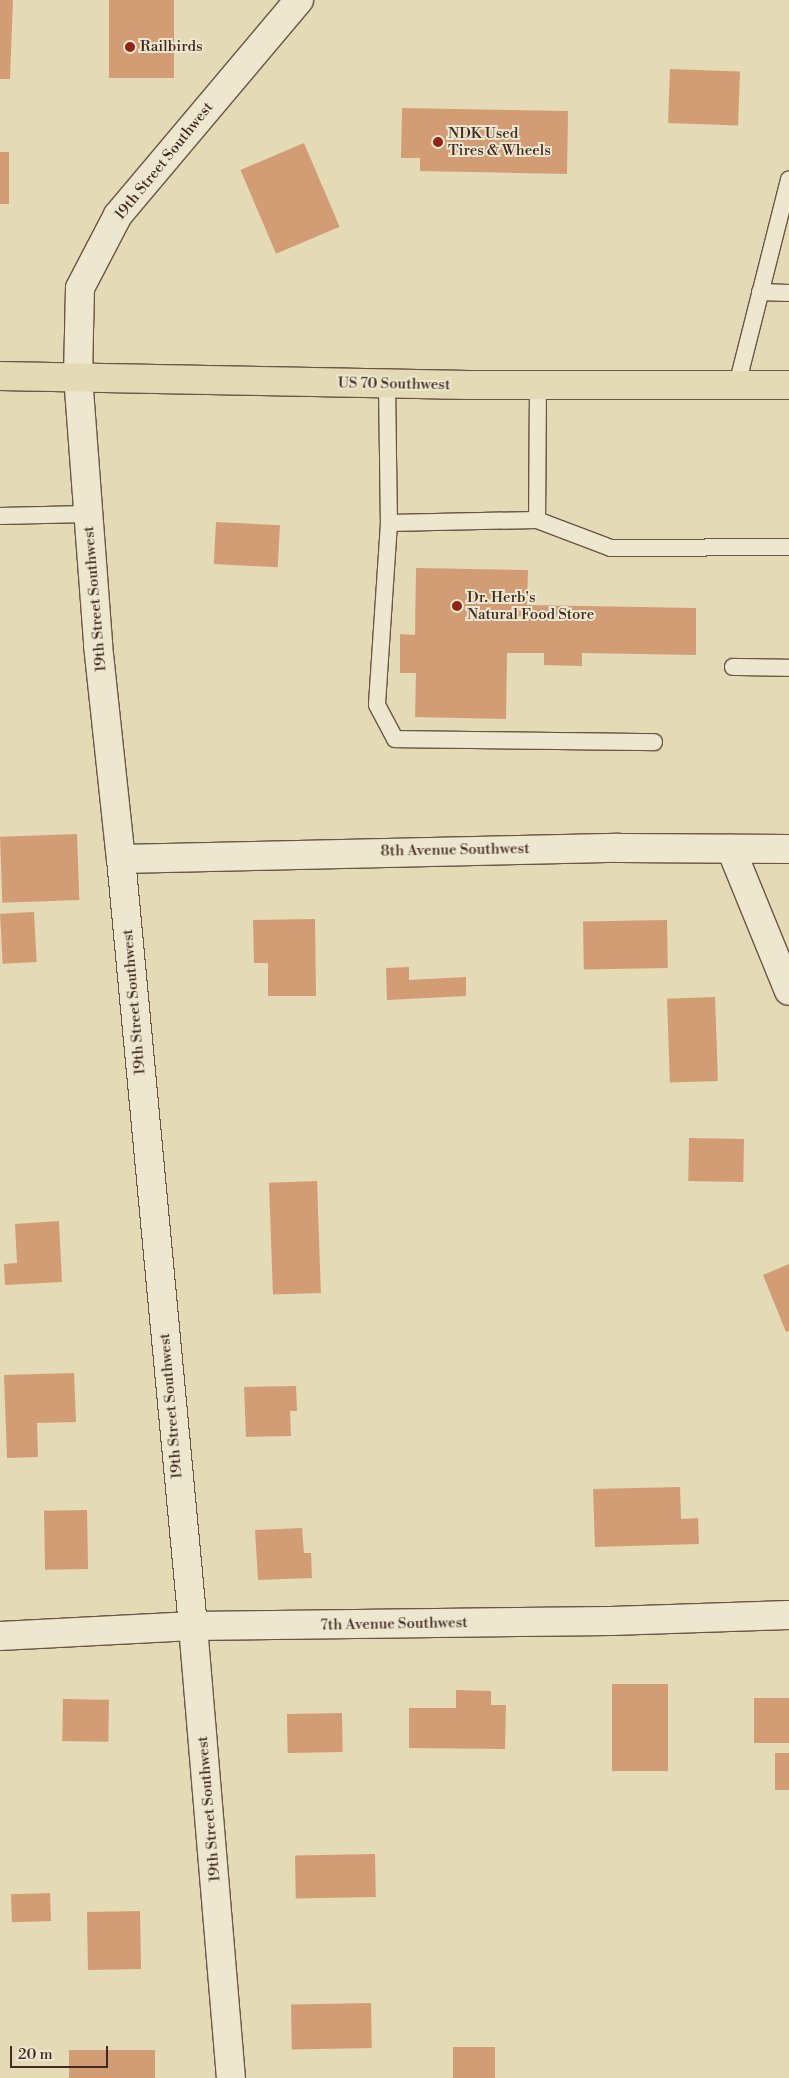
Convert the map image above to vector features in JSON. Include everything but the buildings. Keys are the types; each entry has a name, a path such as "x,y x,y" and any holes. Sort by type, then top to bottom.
{"main road":[{"name":"US 70 Southwest","path":"0,376 78,376 387,384 789,385"}],"street":[{"name":"19th Street Southwest","path":"232,2078 193,1626 121,859 98,645 78,376 80,288 118,215 299,0"},
{"path":"731,849 789,991"},
{"name":"8th Avenue Southwest","path":"121,859 301,853 789,850"},
{"name":"7th Avenue Southwest","path":"0,1636 193,1626 611,1621 789,1615"}],"lane":[{"path":"737,385 789,179"},
{"path":"760,292 789,293"},
{"path":"387,384 389,523 377,705 395,739 654,742"},
{"path":"537,520 538,385"},
{"path":"0,516 88,514"},
{"path":"389,523 537,520 612,548 789,547"},
{"path":"732,667 789,668"}],"place":[{"name":"Railbirds","path":"130,47"},
{"name":"NDK Used Tires & Wheels","path":"438,142"},
{"name":"Dr. Herb's Natural Food Store","path":"457,606"}]}
